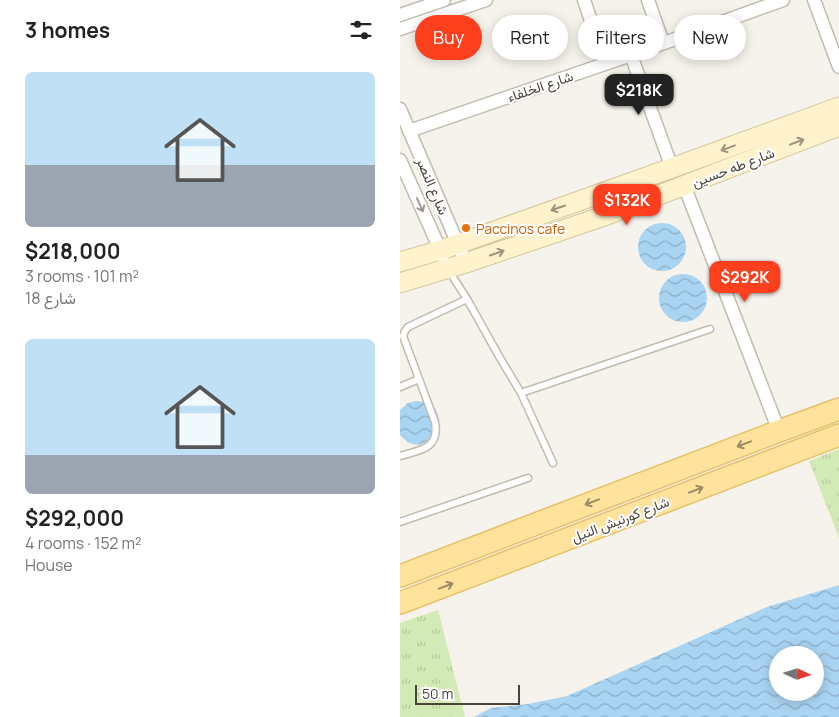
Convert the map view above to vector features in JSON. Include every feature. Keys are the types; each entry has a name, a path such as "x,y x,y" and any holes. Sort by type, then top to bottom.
{"main road":[{"name":"شارع طه حسين","path":"400,262 440,250 672,168 839,106"},
{"name":"شارع طه حسين","path":"400,283 607,216 839,126"},
{"name":"شارع كورنيش النيل","path":"400,576 839,409"},
{"name":"شارع كورنيش النيل","path":"400,603 839,435"}],"street":[{"path":"400,15 444,0"},
{"path":"400,29 486,0"},
{"path":"584,0 605,63"},
{"path":"648,0 653,15"},
{"name":"شارع الخلفاء","path":"664,43 783,0"},
{"path":"814,0 839,67"},
{"name":"شارع الخلفاء","path":"409,130 614,60"},
{"path":"633,60 672,168"},
{"name":"شارع النصر","path":"400,109 466,263"},
{"name":"شارع النصر","path":"400,160 448,269"},
{"path":"684,185 779,431"}],"lane":[{"path":"448,269 521,393 554,463"},
{"path":"400,456 427,448 434,440 437,430 403,336 405,331 467,299"},
{"path":"521,393 710,329"},
{"path":"400,386 419,379"},
{"path":"400,522 528,478"}],"green space":[{"path":"839,449 839,538 809,461"},
{"path":"438,610 465,717 400,717 400,623"}],"water":[{"path":"662,223 671,225 679,230 684,238 686,247 684,256 679,264 671,269 662,271 653,269 645,264 640,256 638,247 640,238 645,230 653,225"},
{"path":"683,274 692,276 700,281 705,289 707,298 705,307 700,315 692,320 683,322 674,320 666,315 661,307 659,298 661,289 666,281 674,276"},
{"path":"415,401 429,404 437,411 439,421 436,431 430,439 421,444 411,443 400,435 400,410 408,403"},
{"path":"839,585 839,717 474,717 491,708 528,704 567,696 767,607"}],"place":[{"name":"Paccinos cafe","path":"466,228"}]}
